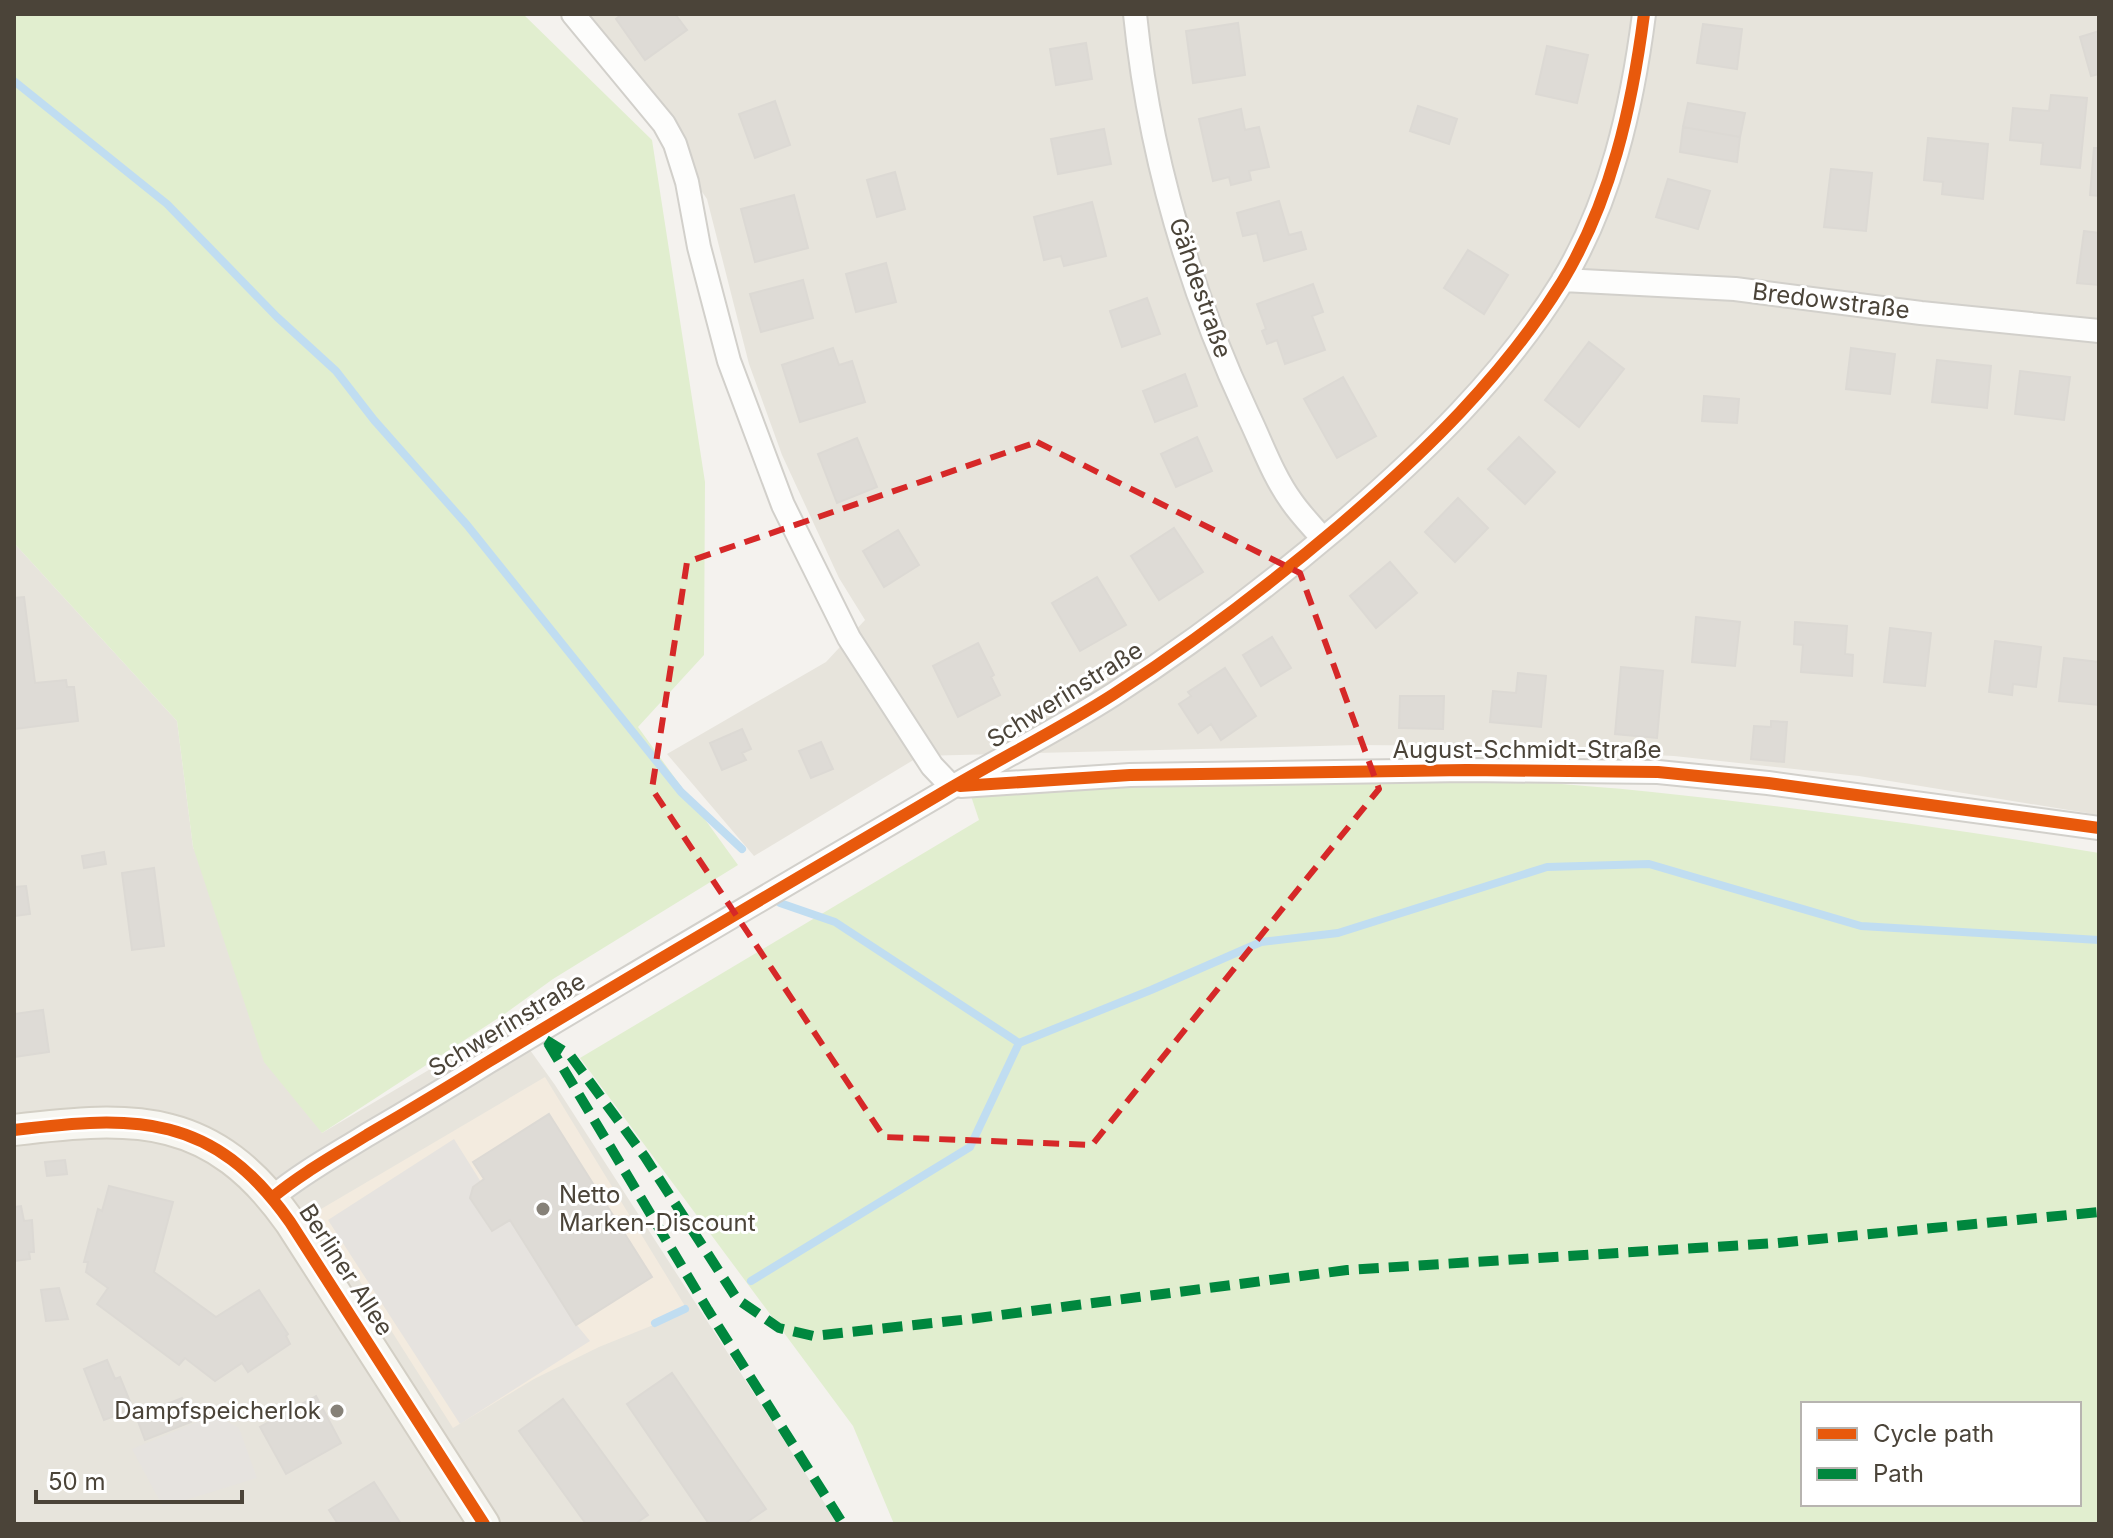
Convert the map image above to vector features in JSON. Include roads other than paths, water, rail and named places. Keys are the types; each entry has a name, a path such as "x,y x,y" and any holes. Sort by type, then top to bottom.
{"street":[{"path":"573,14 664,124 675,144 687,182 699,247 729,361 783,505 849,638 932,766 952,787"},
{"name":"Gähdestraße","path":"1135,14 1157,151 1195,283 1268,458 1291,501 1323,539"},
{"name":"Schwerinstraße","path":"273,1197 326,1160 528,1037 1115,694 1252,598 1402,472 1446,428 1524,338 1563,280 1597,210 1614,165 1628,109 1644,14"},
{"name":"Bredowstraße","path":"1563,280 1735,289 1921,313 2099,331"},
{"name":"August-Schmidt-Straße","path":"952,787 1130,775 1466,770 1658,772 1784,785 2099,828"},
{"name":"Berliner Allee","path":"14,1130 79,1122 127,1123 180,1131 204,1140 228,1156 273,1197 484,1524"}],"waterway":[{"path":"14,81 167,204 277,317 336,371 374,420 467,525 681,792 742,849"},
{"path":"751,1281 970,1147 1019,1043 1261,942 1338,933 1547,867 1649,864 1861,926 2099,940"},
{"path":"780,903 835,922 1019,1043"},
{"path":"655,1323 685,1309"}],"place":[{"name":"Netto Marken-Discount","path":"543,1209"},
{"name":"Dampfspeicherlok","path":"337,1411"}]}
